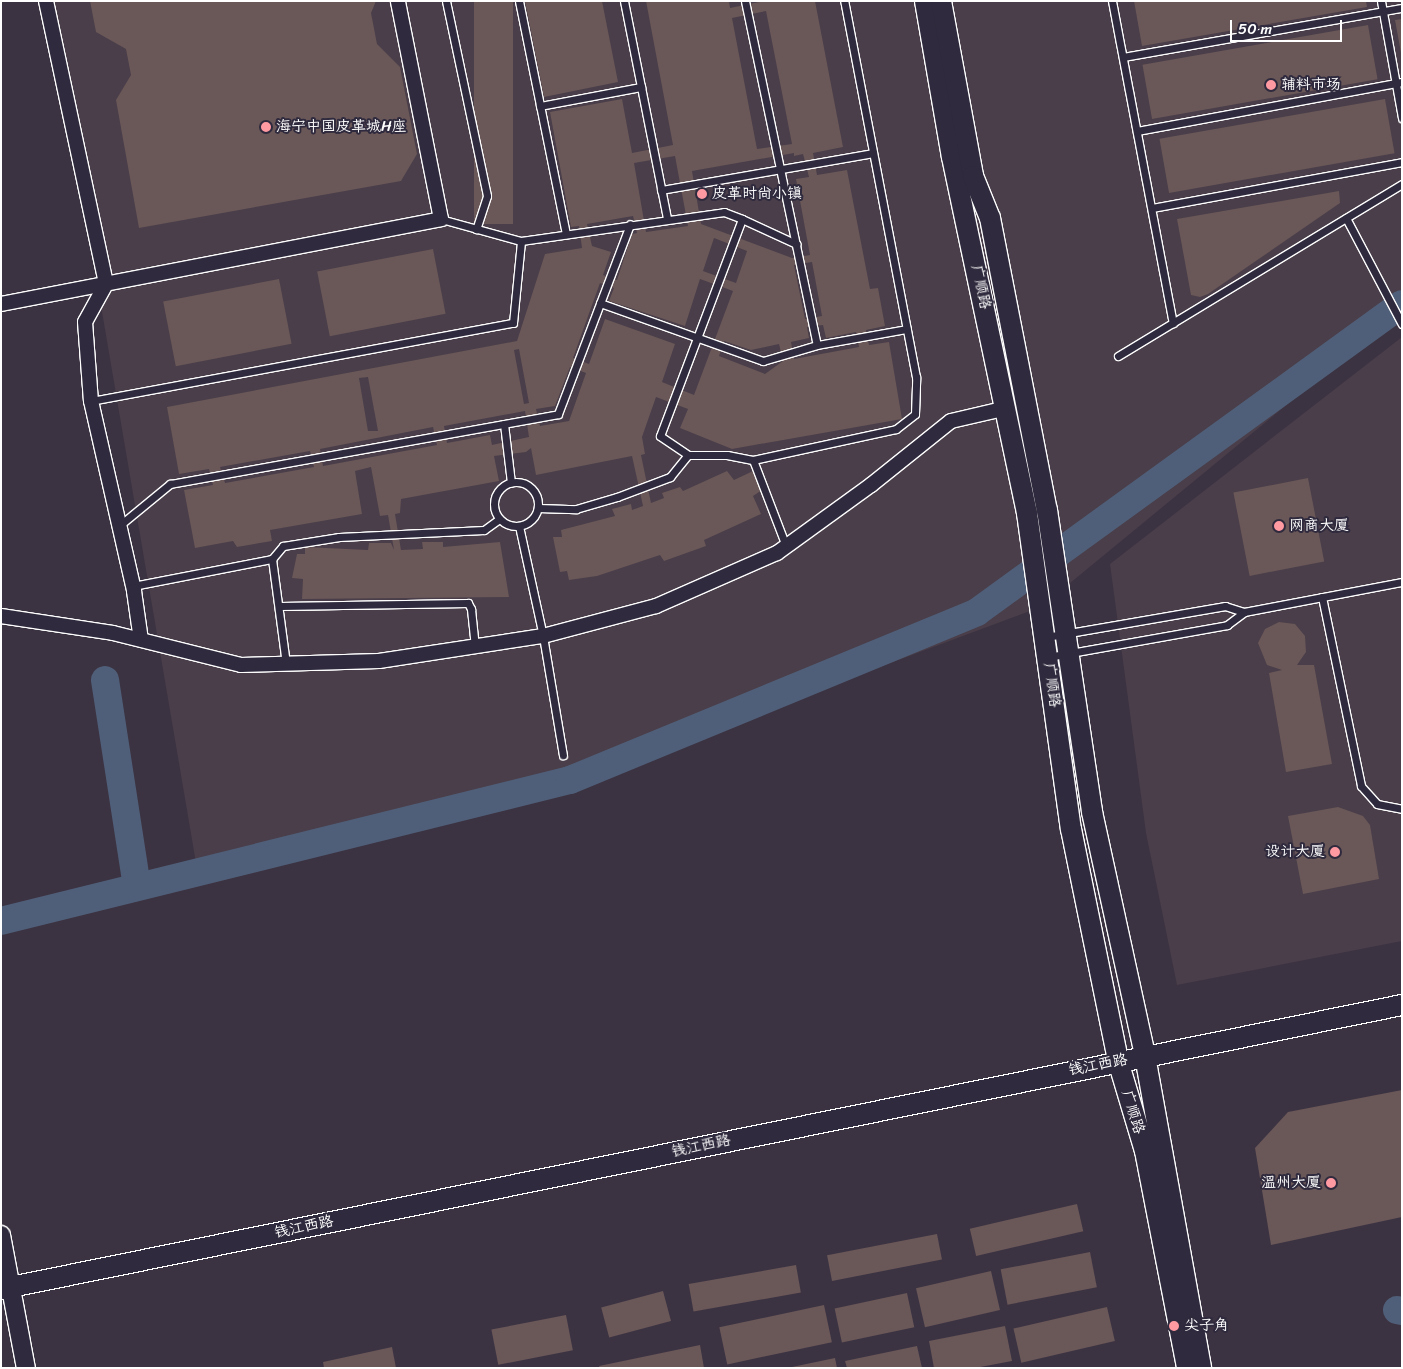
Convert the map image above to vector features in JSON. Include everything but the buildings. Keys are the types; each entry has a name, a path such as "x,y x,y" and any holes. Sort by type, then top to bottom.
{"main road":[{"name":"广顺路","path":"925,1 952,157 1007,408 1026,513 1041,607 1071,829 1118,1061 1145,1151 1187,1368"},
{"name":"广顺路","path":"941,1 973,176 990,218 1047,510 1092,812 1145,1056 1201,1368"},
{"name":"钱江西路","path":"6,1288 1118,1061 1402,1005"}],"street":[{"path":"46,1 106,284 85,322 91,401 133,586 141,640"},
{"path":"1,304 441,219 398,1"},
{"path":"1,616 113,634 241,665 379,661 475,648 543,636 656,606 786,546 872,485 951,421 1007,408"},
{"path":"1,1235 6,1288 26,1368"}],"lane":[{"path":"446,1 487,196 476,229"},
{"path":"519,1 566,234"},
{"path":"624,1 667,219"},
{"path":"745,1 817,345"},
{"path":"742,219 660,436 688,455 726,455 754,460 896,429 914,414 918,390 844,1"},
{"path":"1112,1 1173,323"},
{"path":"1380,1 1399,82 1402,118"},
{"path":"1123,57 1402,8"},
{"path":"1137,131 1399,82"},
{"path":"540,106 641,87"},
{"path":"661,190 781,171 873,153"},
{"path":"1152,208 1402,162"},
{"path":"1118,356 1402,184"},
{"path":"441,219 521,240 724,212 796,244"},
{"path":"1346,218 1402,324"},
{"path":"120,525 170,484 558,414 630,224"},
{"path":"91,401 512,323 521,240"},
{"path":"600,303 762,361 817,345 907,329"},
{"path":"504,424 512,483"},
{"path":"538,508 576,509 616,497 670,477 688,455"},
{"path":"754,460 786,546"},
{"path":"512,483 531,488 538,508 532,520 519,526 512,526 498,519 495,512 495,497 504,486 512,483"},
{"path":"133,586 272,559 283,546 338,537 484,530 498,519"},
{"path":"519,526 543,636 563,755"},
{"path":"272,559 280,606 286,664"},
{"path":"1048,657 1067,643 1225,606 1244,612 1402,582"},
{"path":"1322,597 1361,786 1377,804 1402,809"},
{"path":"280,606 468,603 471,609 475,648"},
{"path":"1045,637 1067,643 1227,626 1244,612"}],"shaded area":[{"path":"49,1 1402,1 1402,310 1041,607 584,777 196,863"},
{"path":"1402,337 1402,941 1177,985 1146,833 1110,564"}],"waterway":[{"path":"1,921 570,780 977,612 1402,304"},
{"path":"105,680 137,887"},
{"path":"1397,1310 1402,1311"}],"place":[{"name":"辅料市场","path":"1271,85"},
{"name":"海宁中国皮革城H座","path":"266,127"},
{"name":"皮革时尚小镇","path":"702,194"},
{"name":"网商大厦","path":"1279,526"},
{"name":"设计大厦","path":"1335,852"},
{"name":"温州大厦","path":"1331,1183"},
{"name":"尖子角","path":"1174,1326"}]}
